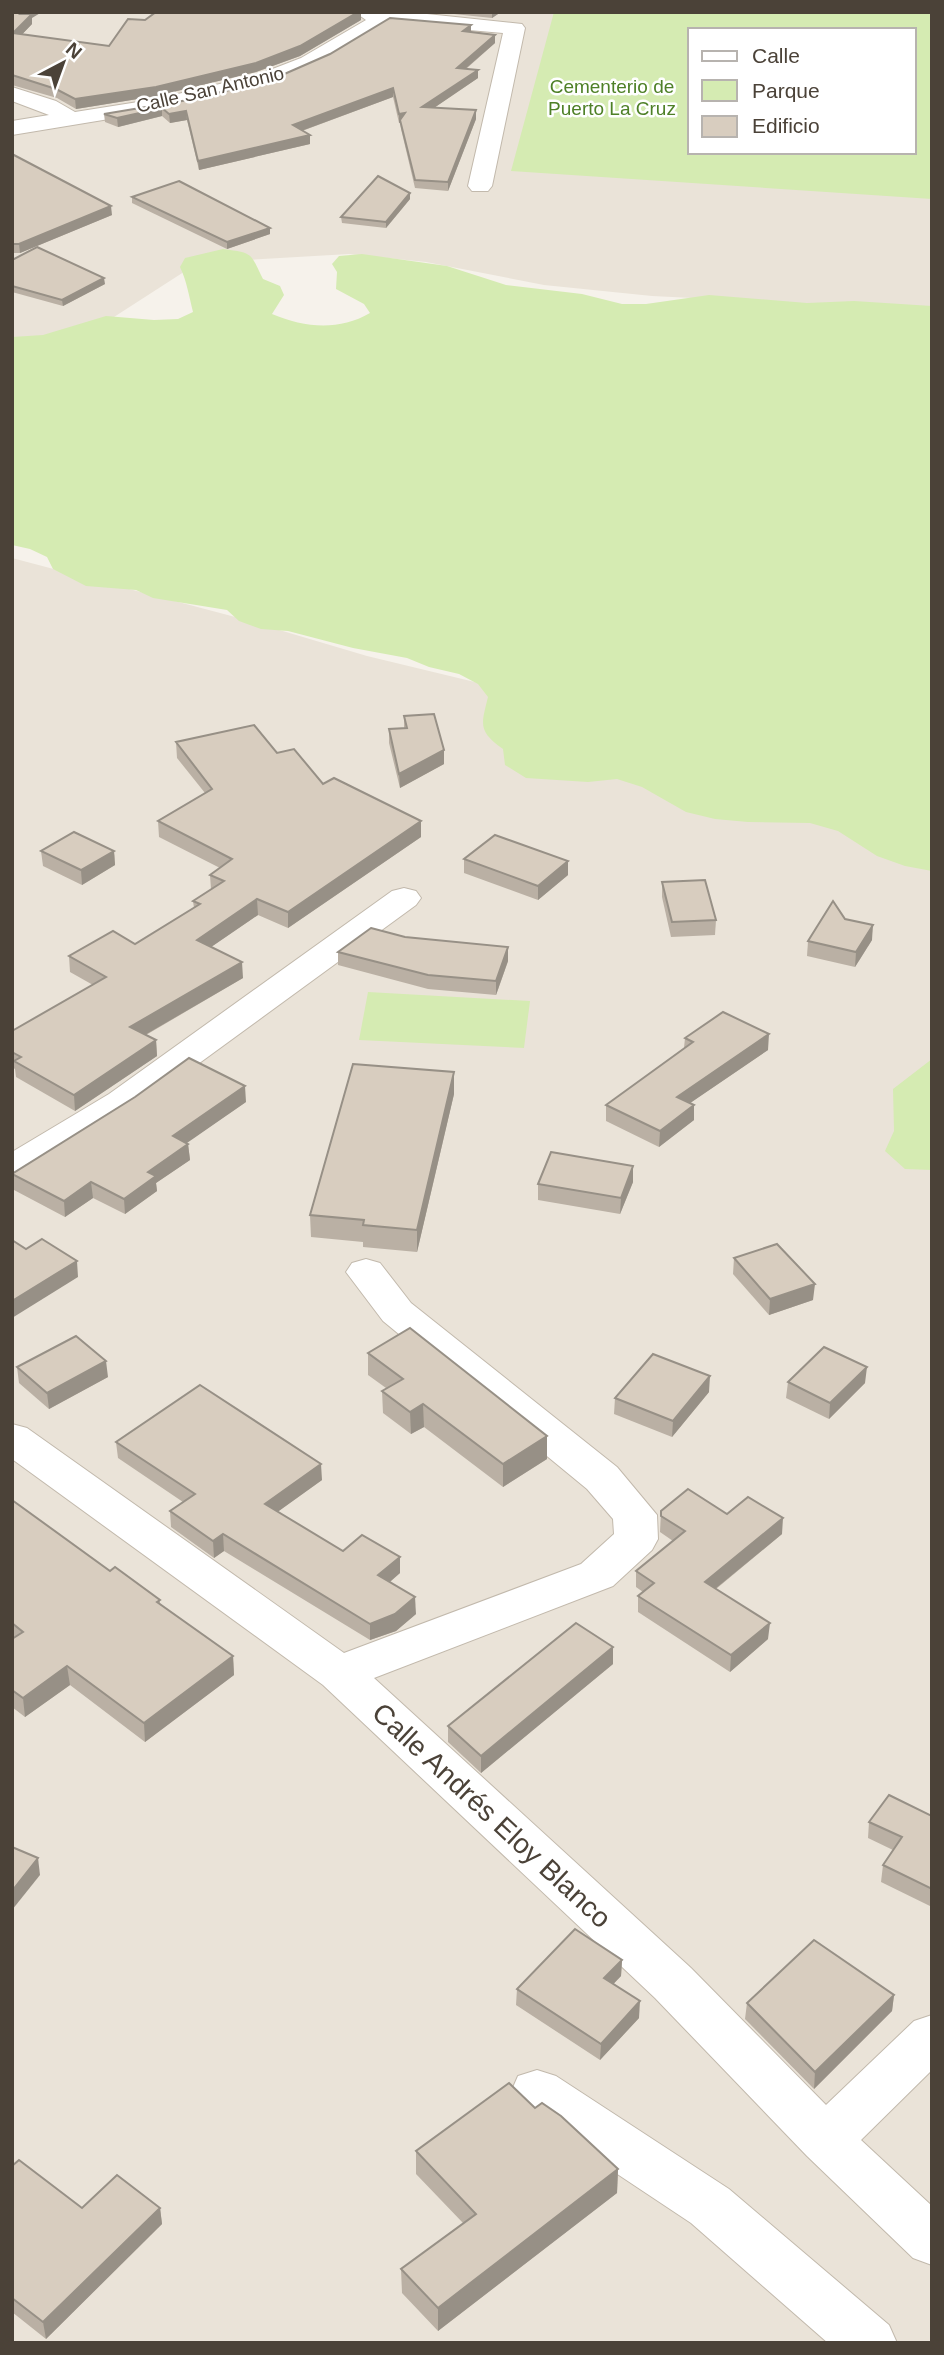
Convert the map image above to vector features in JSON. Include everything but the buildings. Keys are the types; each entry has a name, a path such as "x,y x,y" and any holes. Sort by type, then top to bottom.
{"street":[{"path":"344,12 515,28 480,186"},
{"name":"Calle San Antonio","path":"12,128 204,94 276,76 343,45 390,15"},
{"path":"12,93 48,106 70,118"},
{"path":"12,1169 122,1102 404,898"},
{"path":"339,1673 597,1575 636,1539 635,1516 602,1478 397,1312 366,1272"},
{"name":"Calle Andrés Eloy Blanco","path":"12,1438 339,1673 673,1983 826,2140 932,2241"},
{"path":"826,2140 932,2035"},
{"path":"537,2092 710,2206 869,2343"}],"shaded area":[{"path":"12,12 932,12 932,307 652,296 544,285 426,262 349,254 247,260 190,268 100,326 12,358"},
{"path":"12,558 239,618 367,656 557,702 932,833 932,2343 12,2343"}],"green space":[{"name":"Cementerio de Puerto La Cruz","path":"554,12 932,12 932,199 511,171"},
{"path":"223,249 246,253 256,264 263,279 280,286 284,295 272,314 309,325 346,323 370,313 364,304 336,289 337,272 332,264 339,256 362,254 447,266 506,285 582,294 622,304 646,304 709,295 807,303 854,301 932,306 932,871 905,866 877,856 838,831 810,823 715,819 686,812 642,787 617,779 588,782 526,778 505,765 503,749 485,732 483,721 488,697 478,684 459,674 429,667 407,658 353,648 288,631 261,629 239,621 227,610 153,598 136,590 86,586 53,569 47,557 12,545 12,337 43,335 106,316 178,319 193,312 180,267 185,258"},
{"path":"368,992 530,1001 524,1048 359,1040"},
{"path":"932,1059 932,1170 905,1169 885,1151 894,1131 893,1089"}]}
